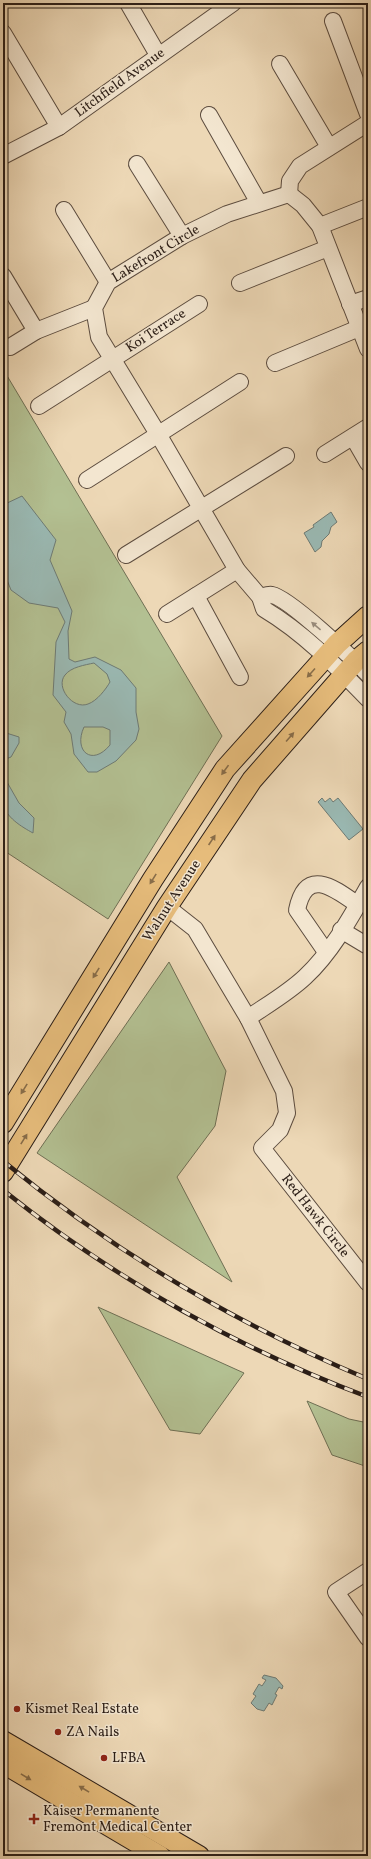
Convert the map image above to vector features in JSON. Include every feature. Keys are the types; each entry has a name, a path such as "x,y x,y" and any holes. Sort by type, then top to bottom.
{"main road":[{"name":"Walnut Avenue","path":"3,1123 153,879 225,769 332,650 368,616"},
{"name":"Walnut Avenue","path":"3,1172 167,907 252,780 359,665"},
{"path":"3,1741 199,1856"},
{"path":"3,1763 160,1856"}],"street":[{"path":"128,3 158,55"},
{"name":"Litchfield Avenue","path":"3,156 59,127 233,3"},
{"path":"333,21 368,114"},
{"path":"3,33 59,127"},
{"path":"280,64 330,147"},
{"path":"209,114 258,202"},
{"path":"368,123 300,166 290,181 289,194 303,206 320,226 368,349"},
{"path":"137,164 182,236"},
{"name":"Lakefront Circle","path":"94,308 108,282 182,236 227,214 258,202 289,194"},
{"path":"320,226 368,207"},
{"path":"64,210 108,282"},
{"path":"240,283 328,248"},
{"path":"3,276 36,331"},
{"path":"350,304 368,298"},
{"name":"Koi Terrace","path":"39,406 199,304"},
{"path":"10,347 36,331 94,308 99,337 114,359 237,570 260,597 273,595 289,605 332,650 359,665 368,699"},
{"path":"275,363 359,328"},
{"path":"87,480 240,382"},
{"path":"325,454 368,427"},
{"path":"353,437 368,463"},
{"path":"126,555 286,456"},
{"path":"167,614 237,570"},
{"path":"196,596 240,677"},
{"path":"326,952 297,910 300,897 306,888 313,884 330,886 358,905"},
{"path":"167,907 195,929 248,1018 281,996 306,976 326,952 358,905 368,887"},
{"path":"341,930 367,946"},
{"name":"Red Hawk Circle","path":"248,1018 284,1091 287,1113 280,1130 262,1148 368,1283"},
{"path":"368,1571 336,1592 368,1638"}],"green space":[{"path":"3,369 222,736 108,919 3,850"},
{"path":"169,962 226,1071 215,1126 177,1177 232,1282 37,1153"},
{"path":"98,1307 244,1373 200,1434 170,1430"},
{"path":"307,1401 349,1419 368,1423 368,1467 332,1455"}],"water":[{"path":"22,496 56,540 50,560 72,611 68,631 69,659 75,662 95,657 121,670 136,688 136,712 139,729 136,740 116,761 97,772 88,772 74,754 71,734 64,722 66,712 53,695 56,642 65,622 58,608 29,603 11,590 3,570 3,505","holes":["94,663 107,674 110,682 101,694 88,704 82,705 71,701 62,685 65,675 78,667","84,727 103,727 110,730 110,745 103,752 97,755 86,753 81,743 81,736"]},
{"path":"331,512 337,522 331,527 329,534 322,541 321,547 315,552 304,533 314,527 313,525"},
{"path":"3,732 19,737 19,743 11,757 3,760"},
{"path":"3,775 19,803 34,818 33,833 10,817 4,808"},
{"path":"322,798 325,802 330,798 333,802 338,798 363,829 349,840 318,802"},
{"path":"264,1675 276,1678 283,1686 282,1689 279,1687 272,1705 269,1703 264,1711 257,1709 251,1703 256,1696 253,1694 259,1684 262,1686 266,1680 262,1678"}],"railway":[{"path":"3,1161 88,1226 178,1284 271,1335 368,1379"},
{"path":"3,1190 88,1252 177,1308 271,1356 319,1378 368,1397"}],"place":[{"name":"Kismet Real Estate","path":"17,1709"},
{"name":"ZA Nails","path":"58,1732"},
{"name":"LFBA","path":"104,1758"},
{"name":"Kaiser Permanente Fremont Medical Center","path":"34,1819"}]}
